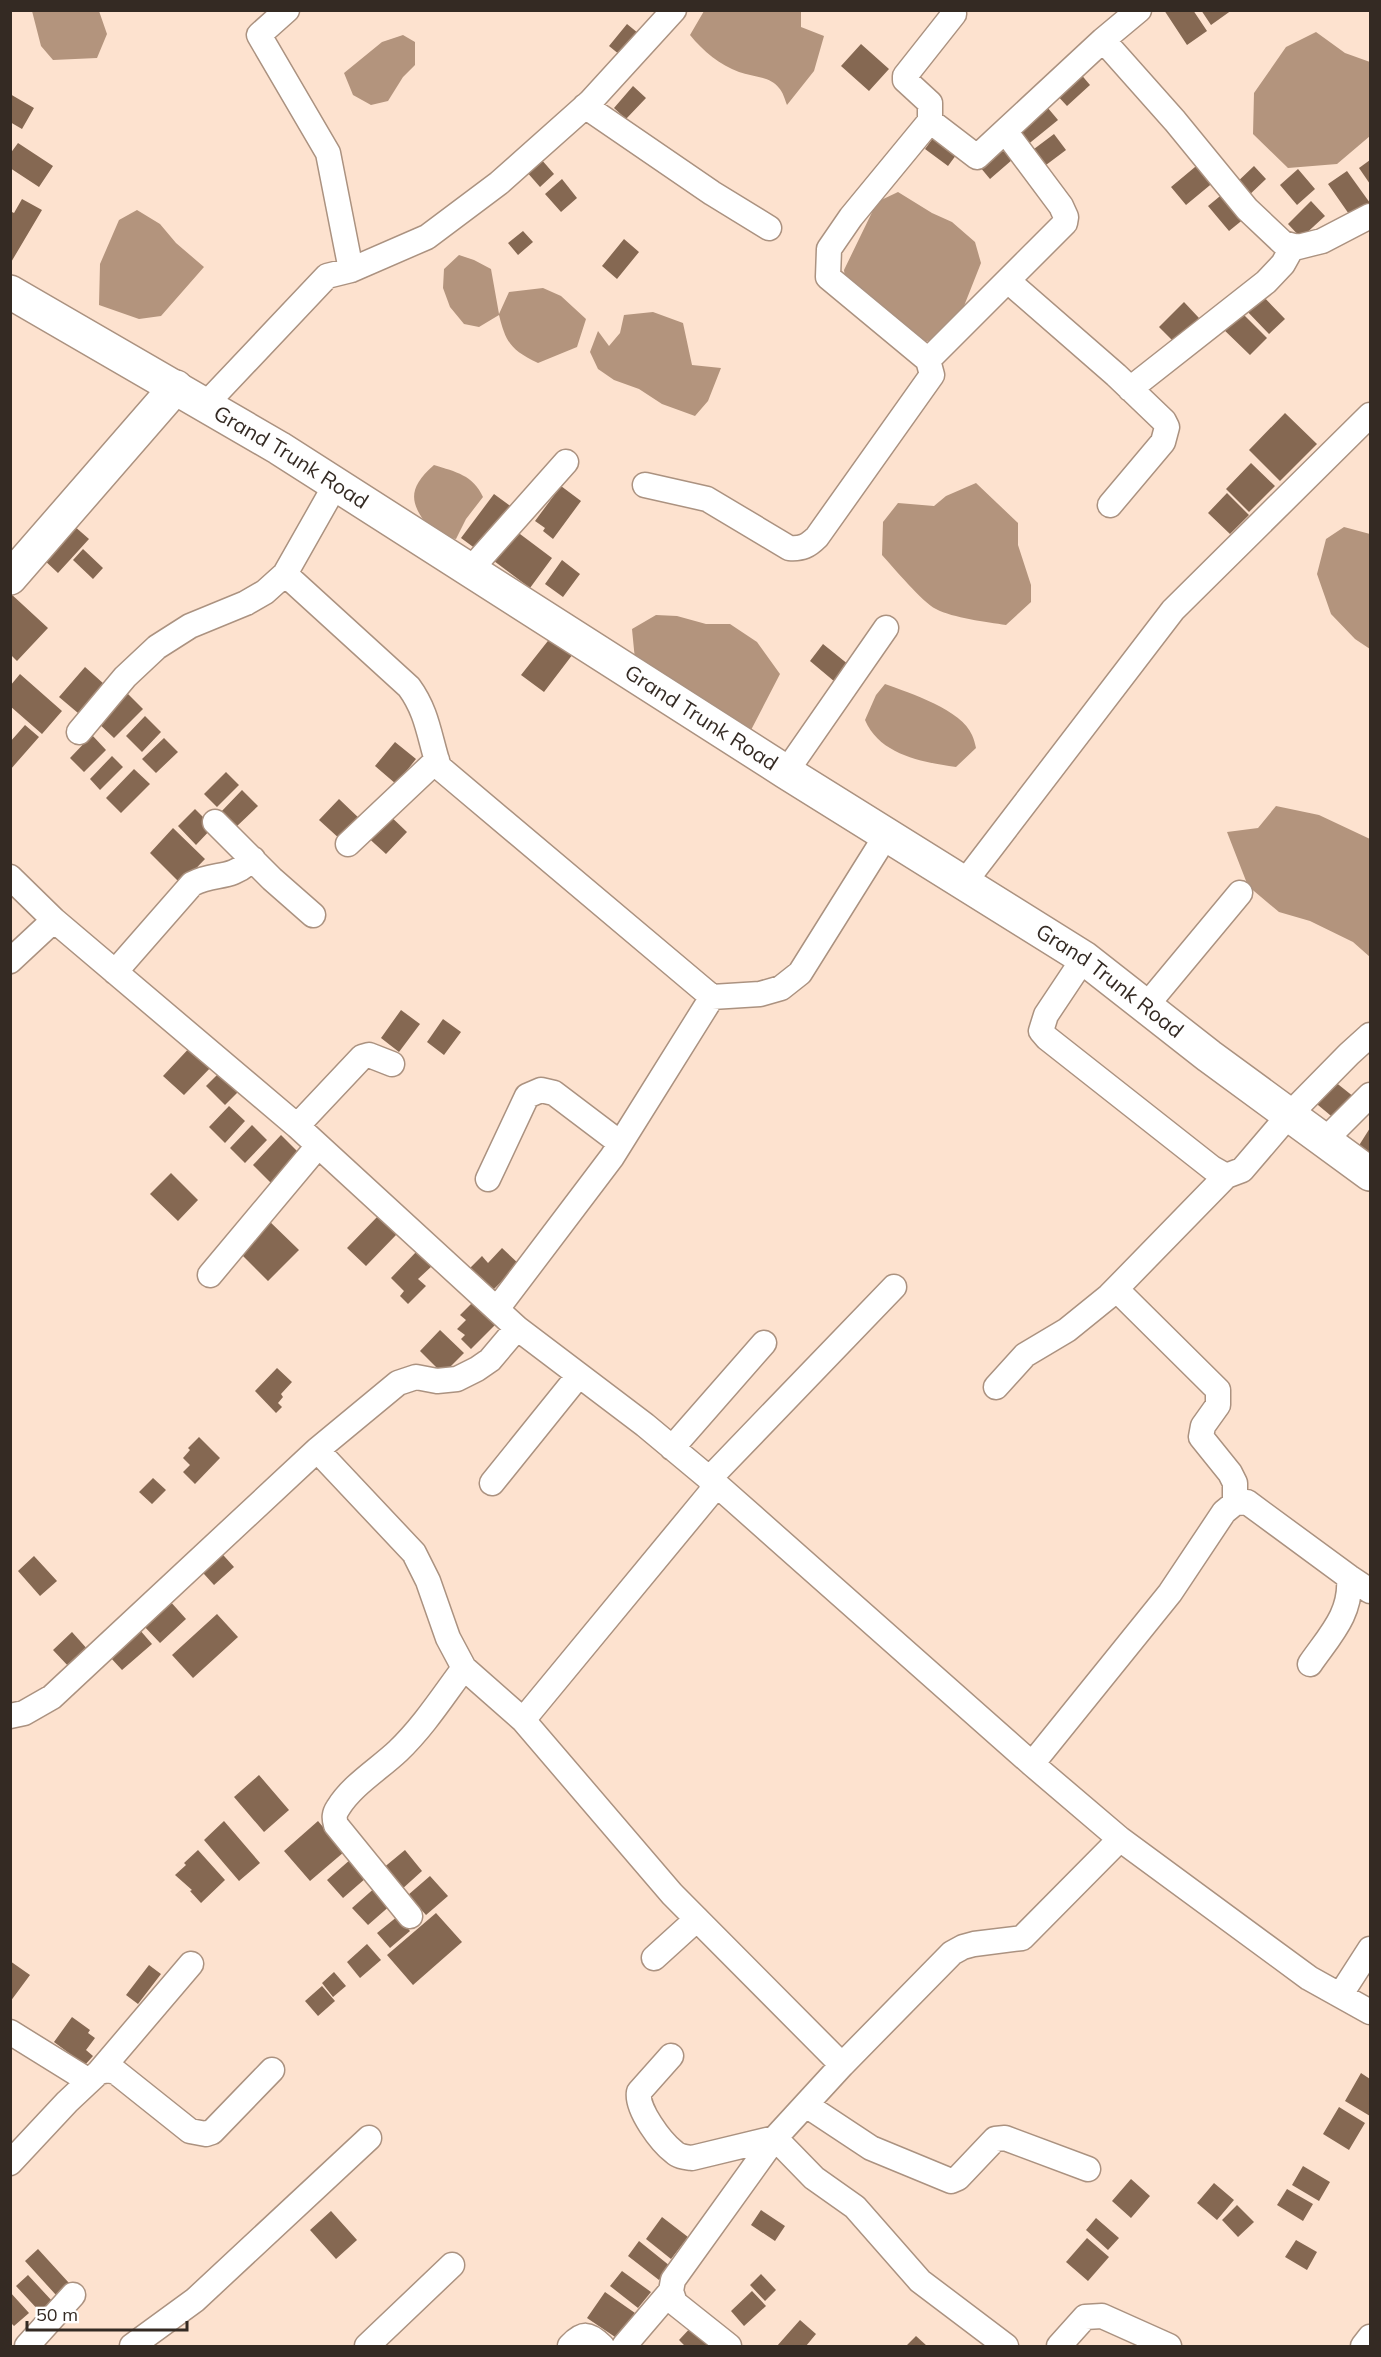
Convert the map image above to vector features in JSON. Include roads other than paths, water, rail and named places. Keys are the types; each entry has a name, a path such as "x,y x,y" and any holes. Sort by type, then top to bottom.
{"main road":[{"name":"Grand Trunk Road","path":"10,292 206,404 336,484 786,772 1084,958 1289,1115 1371,1174"},
{"path":"10,578 176,387"}],"street":[{"path":"287,10 259,35 328,153 351,270"},
{"path":"930,121 937,124 977,157 1103,40 1139,10"},
{"path":"206,404 327,276 351,270 427,237 499,183 585,106 668,13"},
{"path":"645,486 706,499 789,548 807,547 818,537 932,375 928,360 828,277 829,249 851,217 930,121 930,104 905,80 905,76 954,15"},
{"path":"1103,40 1176,121 1247,209 1283,243 1298,247 1322,242 1371,216"},
{"path":"585,106 712,193 769,228"},
{"path":"928,360 1063,228 1066,217 1061,206 1005,131"},
{"path":"1130,389 1266,282 1283,264 1293,246"},
{"path":"1008,281 1130,389 1164,421 1167,427 1162,442 1110,505"},
{"path":"964,883 1173,610 1371,415"},
{"path":"470,570 566,462"},
{"path":"79,732 125,677 157,647 190,627 246,603 265,592 285,574 336,484"},
{"path":"285,574 409,687 419,701 427,719 440,767 455,782 712,997 760,994 781,988 800,973 887,834"},
{"path":"786,772 885,628"},
{"path":"348,844 437,760"},
{"path":"215,822 313,915"},
{"path":"115,972 192,884 203,878 229,875 240,871 253,859"},
{"path":"10,877 54,920 297,1126 517,1328 713,1482 1120,1839 1309,1978 1371,2012"},
{"path":"1146,1006 1240,893"},
{"path":"10,961 54,920"},
{"path":"1084,958 1046,1015 1041,1031 1212,1168 1226,1176"},
{"path":"497,1309 620,1143 712,997"},
{"path":"996,1386 1025,1355 1067,1330 1116,1289 1226,1176 1242,1170 1289,1115 1371,1035"},
{"path":"297,1126 362,1057 369,1054 392,1064"},
{"path":"488,1179 527,1096 541,1090 554,1093 620,1143"},
{"path":"1324,1140 1371,1095"},
{"path":"210,1275 318,1146"},
{"path":"523,1720 713,1482 894,1287"},
{"path":"1116,1289 1218,1390 1218,1405 1203,1426 1201,1437 1230,1473 1235,1483 1235,1503"},
{"path":"10,1716 24,1713 52,1697 317,1450 398,1383 416,1377 437,1381 458,1379 490,1360 517,1328"},
{"path":"672,1448 764,1343"},
{"path":"492,1483 579,1375"},
{"path":"317,1450 414,1553 428,1581 448,1638 464,1668 523,1720 672,1893 842,2065"},
{"path":"1032,1764 1170,1593 1224,1512 1235,1503 1246,1502 1371,1591"},
{"path":"1310,1664 1343,1616 1350,1594 1349,1577"},
{"path":"410,1916 336,1825 334,1817 338,1808 352,1792 399,1750 420,1727 464,1668"},
{"path":"729,2346 675,2303 671,2291 673,2280 775,2138 951,1953 974,1944 1022,1938 1120,1839"},
{"path":"654,1958 697,1919"},
{"path":"1341,1994 1371,1949"},
{"path":"10,2163 94,2076 191,1964"},
{"path":"10,2032 94,2076"},
{"path":"671,2056 639,2092 638,2100 644,2115 674,2152 682,2157 692,2158 775,2138"},
{"path":"94,2076 108,2070 116,2072 190,2131 206,2134 212,2132 272,2070"},
{"path":"806,2105 872,2148 951,2181 958,2178 990,2142 1005,2138 1088,2169"},
{"path":"132,2346 195,2300 369,2138"},
{"path":"775,2138 814,2178 855,2207 920,2281 991,2342"},
{"path":"367,2346 452,2265"},
{"path":"624,2346 671,2291"},
{"path":"27,2346 73,2295"},
{"path":"1059,2346 1090,2315 1102,2316 1169,2346"},
{"path":"570,2346 577,2338 585,2335 593,2337 602,2346"},
{"path":"1363,2346 1371,2337"}]}
